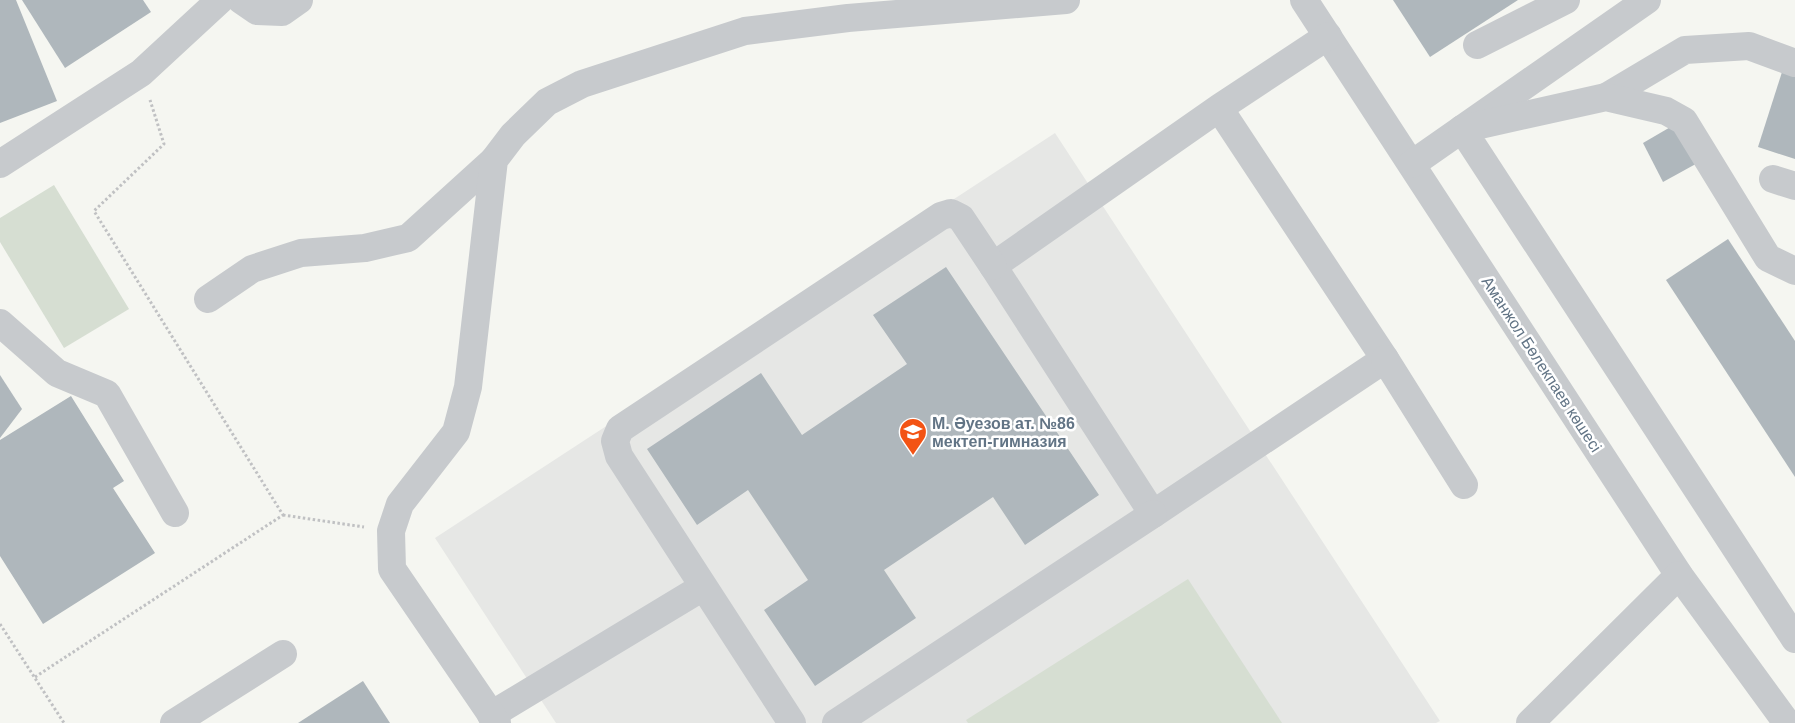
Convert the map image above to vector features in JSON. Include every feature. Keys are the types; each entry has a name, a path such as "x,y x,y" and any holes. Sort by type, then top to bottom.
{"street":[{"path":"0,164 142,73 220,0"},
{"path":"241,0 257,11 282,12 300,0"},
{"path":"208,299 252,269 301,253 365,248 408,238 494,160 513,135 547,102 582,84 745,32 848,18 1066,0"},
{"name":"Аманжол Бөлекпаев көшесі","path":"1304,0 1679,575 1787,723"},
{"path":"1477,45 1566,0"},
{"path":"1412,164 1647,0"},
{"path":"993,266 1219,108 1328,36"},
{"path":"1462,129 1606,97 1685,50 1749,46 1795,63"},
{"path":"1606,97 1666,111 1684,121 1768,258 1795,271"},
{"path":"1219,108 1385,359 1464,485"},
{"path":"1462,129 1795,639"},
{"path":"494,160 468,387 456,432 400,504 391,531 392,569 494,719 703,586"},
{"path":"792,723 619,456 615,441 620,429 940,216 951,213 960,218 1153,514"},
{"path":"0,323 57,373 107,394 175,513"},
{"path":"836,723 1385,359"},
{"path":"1530,723 1679,575"},
{"path":"184,720 283,654"}],"path":[{"path":"142,73 164,144 94,212 283,516"},
{"path":"35,677 283,516 391,531"},
{"path":"0,624 64,723"}],"shaded area":[{"name":"М. Әуезов ат. №86 мектеп-гимназия","path":"1055,133 1440,721 1436,723 556,723 435,538"},
{"path":"54,185 129,309 64,348 0,242 0,218"},
{"path":"1188,579 1282,723 968,723 966,720"}],"building":[{"path":"0,0 16,0 57,101 0,123"},
{"path":"22,0 143,0 151,12 65,68"},
{"path":"1393,0 1518,0 1430,57"},
{"path":"1783,69 1795,73 1795,159 1758,147"},
{"path":"1679,122 1703,160 1663,182 1643,143"},
{"path":"1728,239 1795,341 1795,477 1666,280"},
{"path":"946,267 1099,495 1025,545 993,497 884,570 916,618 815,686 764,610 808,580 748,490 697,525 647,449 761,373 802,435 907,364 873,315"},
{"path":"0,375 22,409 0,438"},
{"path":"71,396 124,481 113,488 155,553 43,624 0,556 0,440"},
{"path":"363,681 390,723 298,723"}],"place":[{"name":"М. Әуезов ат. №86 мектеп-гимназия","path":"913,456"}]}
